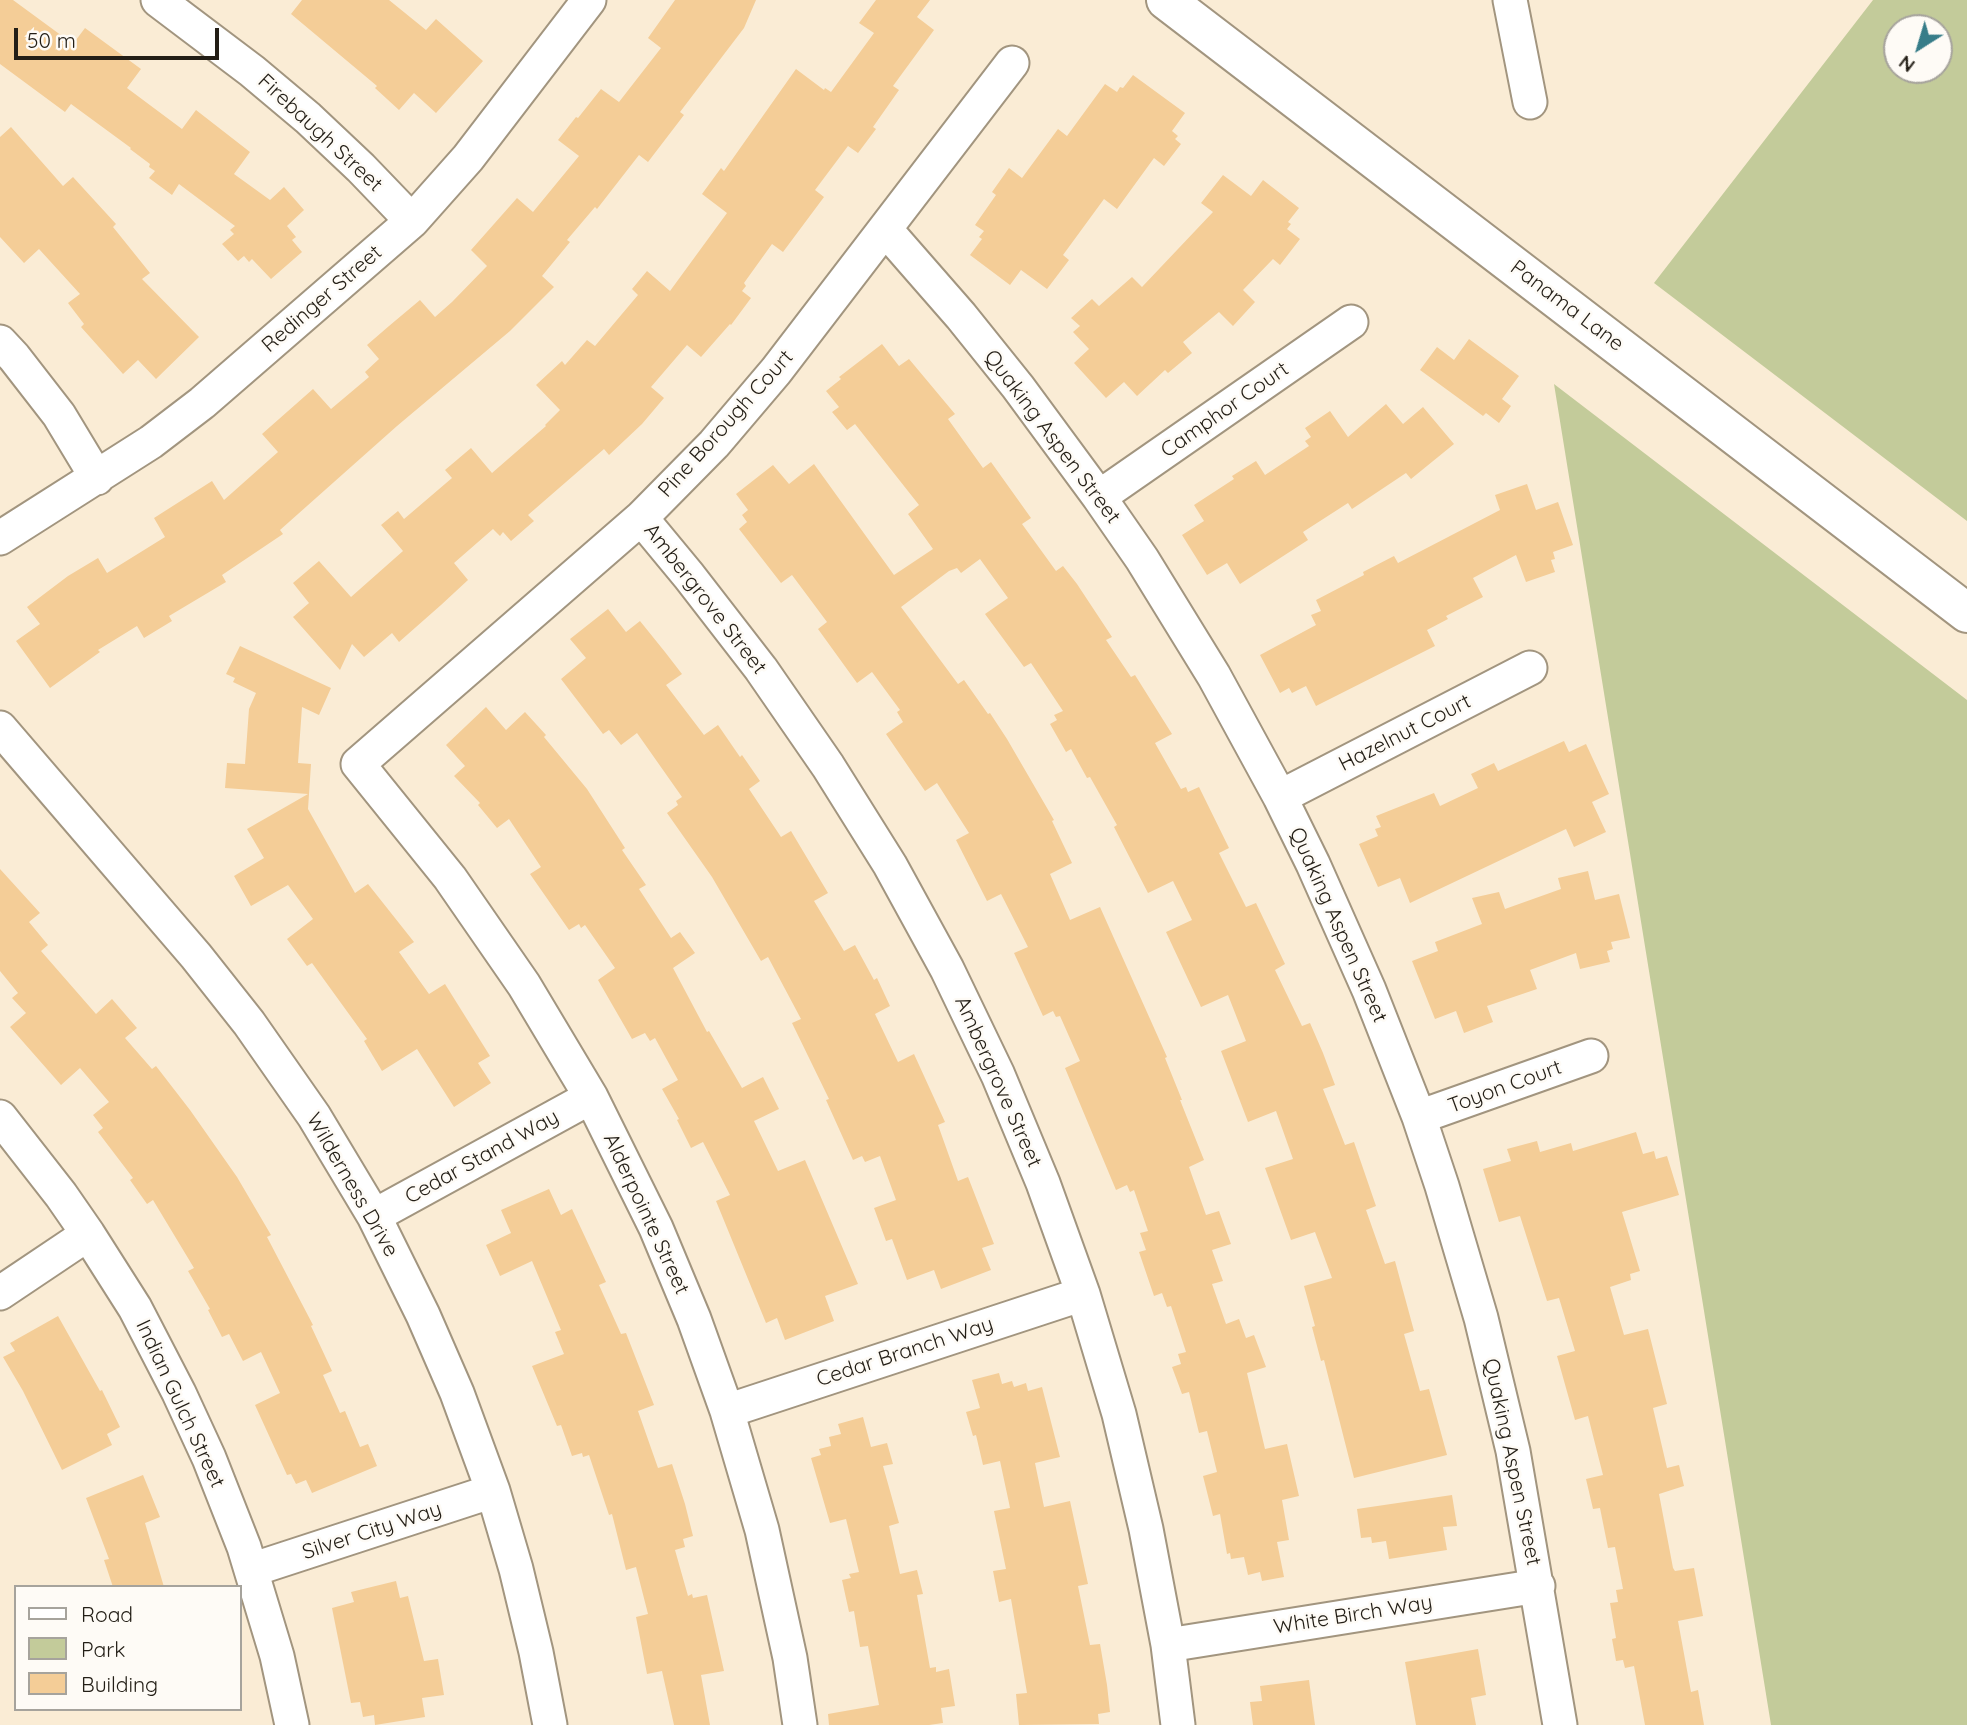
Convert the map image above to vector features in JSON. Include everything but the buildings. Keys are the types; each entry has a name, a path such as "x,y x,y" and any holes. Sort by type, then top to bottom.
{"main road":[{"name":"Panama Lane","path":"1166,0 1967,613"}],"street":[{"name":"Firebaugh Street","path":"158,0 252,71 308,118 362,168 412,221"},
{"name":"Redinger Street","path":"0,538 151,442 202,403 412,221 468,158 589,0"},
{"path":"1510,0 1530,103"},
{"name":"Pine Borough Court","path":"358,764 641,518 714,444 776,372 1012,63"},
{"name":"Quaking Aspen Street","path":"885,229 961,316 1018,387 1100,497 1214,676 1313,864 1369,990 1419,1118 1481,1318 1513,1451 1560,1725"},
{"name":"Camphor Court","path":"1100,497 1351,322"},
{"path":"0,342 15,357 59,415 97,478"},
{"name":"Ambergrove Street","path":"641,518 761,669 828,765 890,865 947,969 998,1075 1043,1183 1083,1294 1119,1414 1146,1529 1168,1645 1178,1725"},
{"name":"Hazelnut Court","path":"1280,797 1530,668"},
{"name":"Wilderness Drive","path":"0,728 196,956 249,1023 314,1116 374,1216 428,1326 457,1393 493,1491 536,1652 550,1725"},
{"name":"Alderpointe Street","path":"358,764 450,878 524,985 591,1097 656,1228 694,1319 727,1411 762,1530 790,1658 800,1725"},
{"name":"Toyon Court","path":"1419,1118 1591,1056"},
{"name":"Cedar Stand Way","path":"374,1216 591,1097"},
{"name":"Indian Gulch Street","path":"0,1117 88,1234 135,1308 179,1393 209,1458 251,1570 277,1656 292,1725"},
{"path":"0,1293 88,1234"},
{"name":"Cedar Branch Way","path":"727,1411 1083,1294"},
{"name":"Silver City Way","path":"251,1570 493,1491"},
{"name":"White Birch Way","path":"1168,1645 1538,1586"}],"green space":[{"path":"1873,0 1967,0 1967,521 1654,283"},
{"path":"1554,384 1967,700 1967,1725 1771,1725"}]}
